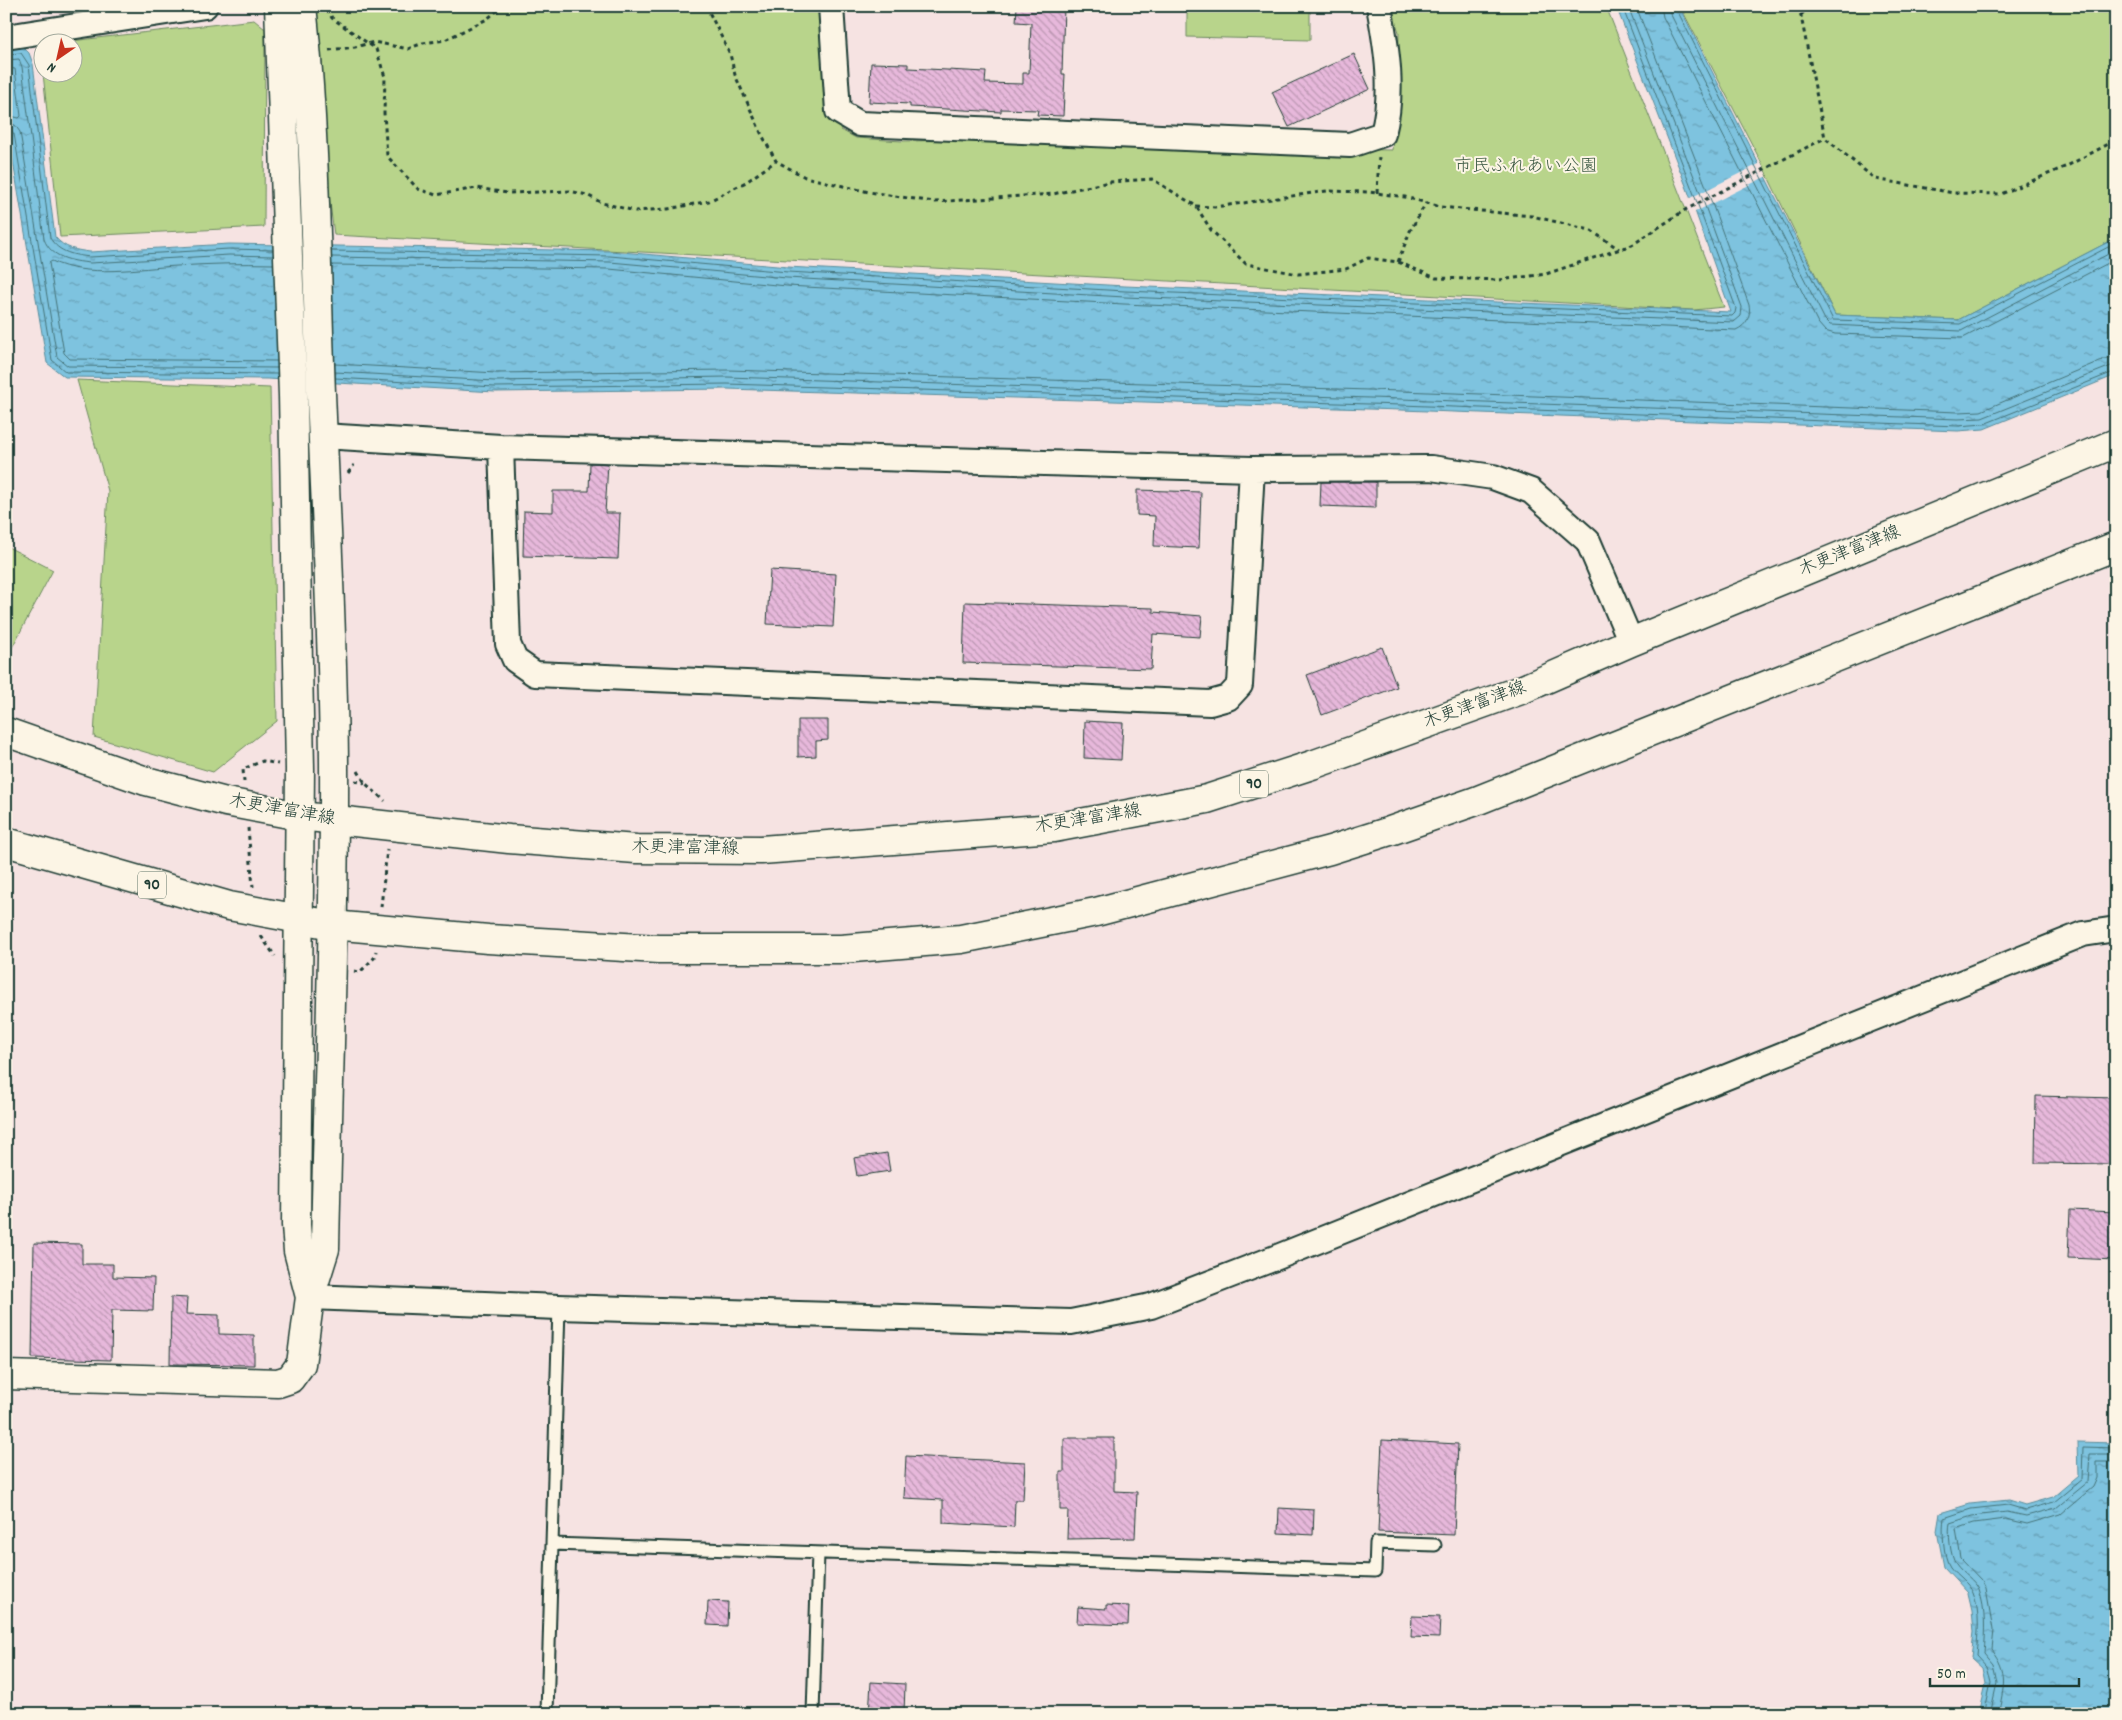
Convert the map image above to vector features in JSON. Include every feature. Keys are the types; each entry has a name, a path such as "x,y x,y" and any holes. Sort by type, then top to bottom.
{"main road":[{"path":"279,6 294,395 300,816 296,1225 298,1251 310,1297"},
{"path":"6,1375 278,1383 290,1379 299,1370 301,1364 310,1297 325,1250 334,820 331,584 321,395 316,231 307,53 302,6"},
{"name":"木更津富津線","path":"6,732 146,781 226,802 300,816 509,839 636,849 751,850 1054,828 1207,799 1304,768 1521,690 1631,642 2116,443"},
{"name":"90","path":"6,842 229,906 332,925 488,939 658,950 841,948 961,939 1096,912 1330,850 1390,831 1476,801 2116,546"}],"street":[{"path":"6,37 204,6"},
{"path":"831,6 838,110 860,124 1350,145 1383,134 1389,112 1389,75 1379,6"},
{"path":"323,436 501,447 1252,469 1431,468 1493,478 1531,491 1588,541 1631,642"},
{"path":"501,447 508,644 515,660 535,674 1210,703 1228,698 1240,685 1252,469"},
{"path":"310,1297 559,1308 1071,1322 1129,1311 1151,1306 1275,1258 2083,934 2116,929"}],"lane":[{"path":"547,1714 559,1308"},
{"path":"552,1544 1375,1571 1376,1543 1435,1545"},
{"path":"813,1714 818,1553"}],"path":[{"path":"325,6 332,18 376,49 385,77 384,113 387,156 418,189 436,195 477,188 507,193 570,191 587,195 602,203 635,211 668,209 709,201 746,182 776,161"},
{"path":"307,53 354,47 374,42 408,49 424,43 445,40 487,19 503,6"},
{"path":"707,6 730,54 735,75 761,134 776,161 805,177 869,192 934,202 1053,194 1109,182 1152,179 1196,206 1211,230 1246,264 1298,274 1346,269 1368,258 1398,262 1436,278 1499,280 1546,274 1632,245 1685,210 1771,168 1825,138"},
{"path":"1799,6 1825,138 1874,178 1954,193 2001,194 2067,166 2116,140"},
{"path":"1801,15 1809,6"},
{"path":"1377,193 1383,134"},
{"path":"1196,206 1216,207 1327,191 1377,193 1441,207 1532,216 1590,230 1619,249"},
{"path":"1398,262 1410,231 1426,203"},
{"path":"263,761 242,769 256,930 280,963"},
{"path":"360,972 375,957 392,807 365,783"}],"green space":[{"name":"市民ふれあい公園","path":"310,6 821,6 841,130 856,138 902,141 978,140 1120,146 1392,150 1398,76 1399,32 1390,6 1606,6 1724,307 1694,310 334,235 311,50"},
{"path":"1187,6 1310,6 1310,40 1187,37"},
{"path":"1680,6 2116,6 2116,238 1958,320 1835,315 1758,156"},
{"path":"254,20 265,29 264,227 60,237 44,82 82,82 82,40"},
{"path":"77,380 270,388 277,721 213,772 94,737 108,491"},
{"path":"6,546 53,570 6,659"}],"water":[{"path":"1616,6 1679,6 1835,315 1958,320 2116,238 2116,375 1984,429 1958,431 1401,410 727,389 495,392 267,379 65,377 47,363 6,120 6,50 23,47 29,53 32,61 32,82 35,82 55,237 75,250 90,252 229,244 610,251 788,267 1125,286 1731,312 1688,191"},
{"path":"2077,1442 2116,1443 2116,1714 1979,1714 1986,1684 1983,1668 1971,1657 1974,1632 1972,1610 1968,1593 1944,1567 1937,1531 1940,1513 1970,1504 2009,1500 2025,1505 2053,1497 2078,1476"}],"pier":[{"path":"1761,163 1767,176 1693,213 1688,199"}],"building":[{"path":"1017,6 1064,6 1062,74 1065,74 1063,116 1037,115 1038,110 1001,109 1001,112 910,107 910,104 869,102 871,63 908,64 908,68 986,72 985,83 1023,84 1023,73 1029,73 1031,23 1016,22"},
{"path":"1354,54 1370,89 1289,127 1272,92"},
{"path":"590,463 608,464 605,513 620,513 618,559 523,556 524,511 553,512 553,491 589,491"},
{"path":"1321,482 1376,482 1376,508 1320,506"},
{"path":"1137,490 1201,492 1199,548 1154,546 1155,516 1137,515"},
{"path":"770,570 836,574 833,627 767,624"},
{"path":"965,602 1153,608 1153,612 1202,616 1200,637 1153,634 1151,669 963,663"},
{"path":"1382,647 1397,687 1322,715 1307,675"},
{"path":"798,720 828,720 828,740 816,741 816,756 798,757"},
{"path":"1085,721 1123,723 1121,760 1084,758"},
{"path":"2036,1096 2116,1098 2116,1164 2035,1163"},
{"path":"887,1153 890,1171 857,1176 854,1158"},
{"path":"2070,1210 2116,1212 2116,1260 2068,1258"},
{"path":"34,1243 82,1244 82,1264 113,1264 113,1277 154,1278 153,1311 112,1310 111,1360 32,1358"},
{"path":"171,1297 187,1298 186,1314 219,1315 219,1334 254,1335 254,1365 170,1364"},
{"path":"1064,1438 1114,1438 1114,1491 1137,1492 1135,1538 1067,1539 1068,1510 1060,1510 1060,1472 1064,1472"},
{"path":"1382,1440 1458,1444 1454,1535 1378,1532"},
{"path":"906,1456 1025,1462 1023,1500 1015,1500 1014,1527 943,1523 943,1500 904,1498"},
{"path":"1279,1508 1314,1510 1313,1535 1278,1533"},
{"path":"708,1601 728,1602 727,1626 707,1625"},
{"path":"1106,1605 1129,1606 1128,1625 1077,1623 1078,1607 1106,1609"},
{"path":"1412,1616 1440,1617 1439,1638 1411,1637"},
{"path":"871,1682 905,1684 904,1714 869,1714"}]}
